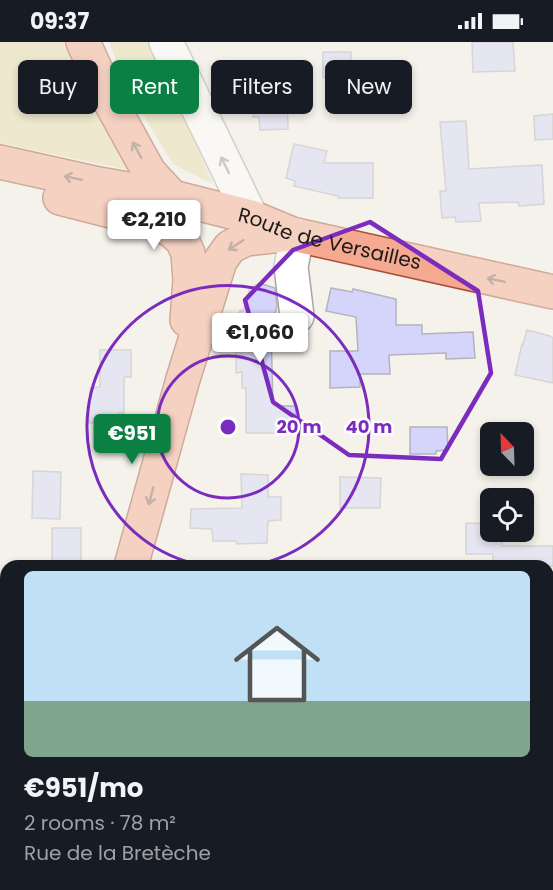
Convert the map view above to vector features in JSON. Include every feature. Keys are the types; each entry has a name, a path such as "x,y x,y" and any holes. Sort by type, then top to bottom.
{"main road":[{"path":"84,42 112,105 149,172 172,197"},
{"name":"Route de Versailles","path":"0,162 33,180 99,184 172,197 251,217 295,235 553,292"},
{"path":"0,183 33,180 96,206 154,222 182,240 188,253 190,280 183,378"},
{"path":"133,560 183,378 220,261 230,247 246,239 295,235"}],"street":[{"path":"166,42 251,217"},
{"path":"295,235 291,267 297,316"}],"highlighted area":[{"path":"370,222 478,291 491,373 441,459 349,455 273,402 245,300 293,250"}],"shaded area":[{"path":"0,42 74,42 82,60 18,60 18,114 98,114 98,94 133,171 0,143"},
{"path":"109,42 151,42 159,60 116,60"},
{"path":"143,114 182,114 213,184 173,164"}],"building":[{"path":"472,42 513,42 515,71 473,72"},
{"path":"323,52 351,52 351,60 325,60 325,77 323,77"},
{"path":"253,114 288,114 288,129 260,130 259,117 253,117"},
{"path":"553,114 553,139 535,140 534,116"},
{"path":"466,121 469,169 542,165 544,204 519,206 518,202 479,203 481,221 456,222 455,217 442,218 440,191 446,191 440,122"},
{"path":"294,144 327,151 324,163 373,163 373,198 338,198 338,196 294,186 295,181 286,178"},
{"path":"259,283 275,288 277,306 271,328 273,406 296,406 295,433 246,433 246,388 242,388 242,372 236,373 236,325 250,288"},
{"path":"331,288 352,292 353,289 396,299 396,325 422,325 422,334 473,332 475,358 446,359 446,353 389,355 390,374 360,374 360,387 330,388 330,351 358,351 356,317 326,311"},
{"path":"527,330 553,338 553,383 515,375"},
{"path":"100,350 131,350 131,377 124,377 124,413 119,413 119,423 89,423 90,388 100,387"},
{"path":"410,427 447,427 448,450 436,451 436,454 410,454"},
{"path":"33,471 61,472 60,519 32,518"},
{"path":"241,474 268,475 268,497 281,497 281,520 268,521 267,543 237,544 236,541 213,541 212,529 190,528 191,509 242,508"},
{"path":"340,477 381,478 380,508 340,508"},
{"path":"466,523 480,524 480,542 502,542 502,546 553,546 553,560 493,560 493,554 466,554"},
{"path":"52,528 81,528 81,560 52,560"}]}
